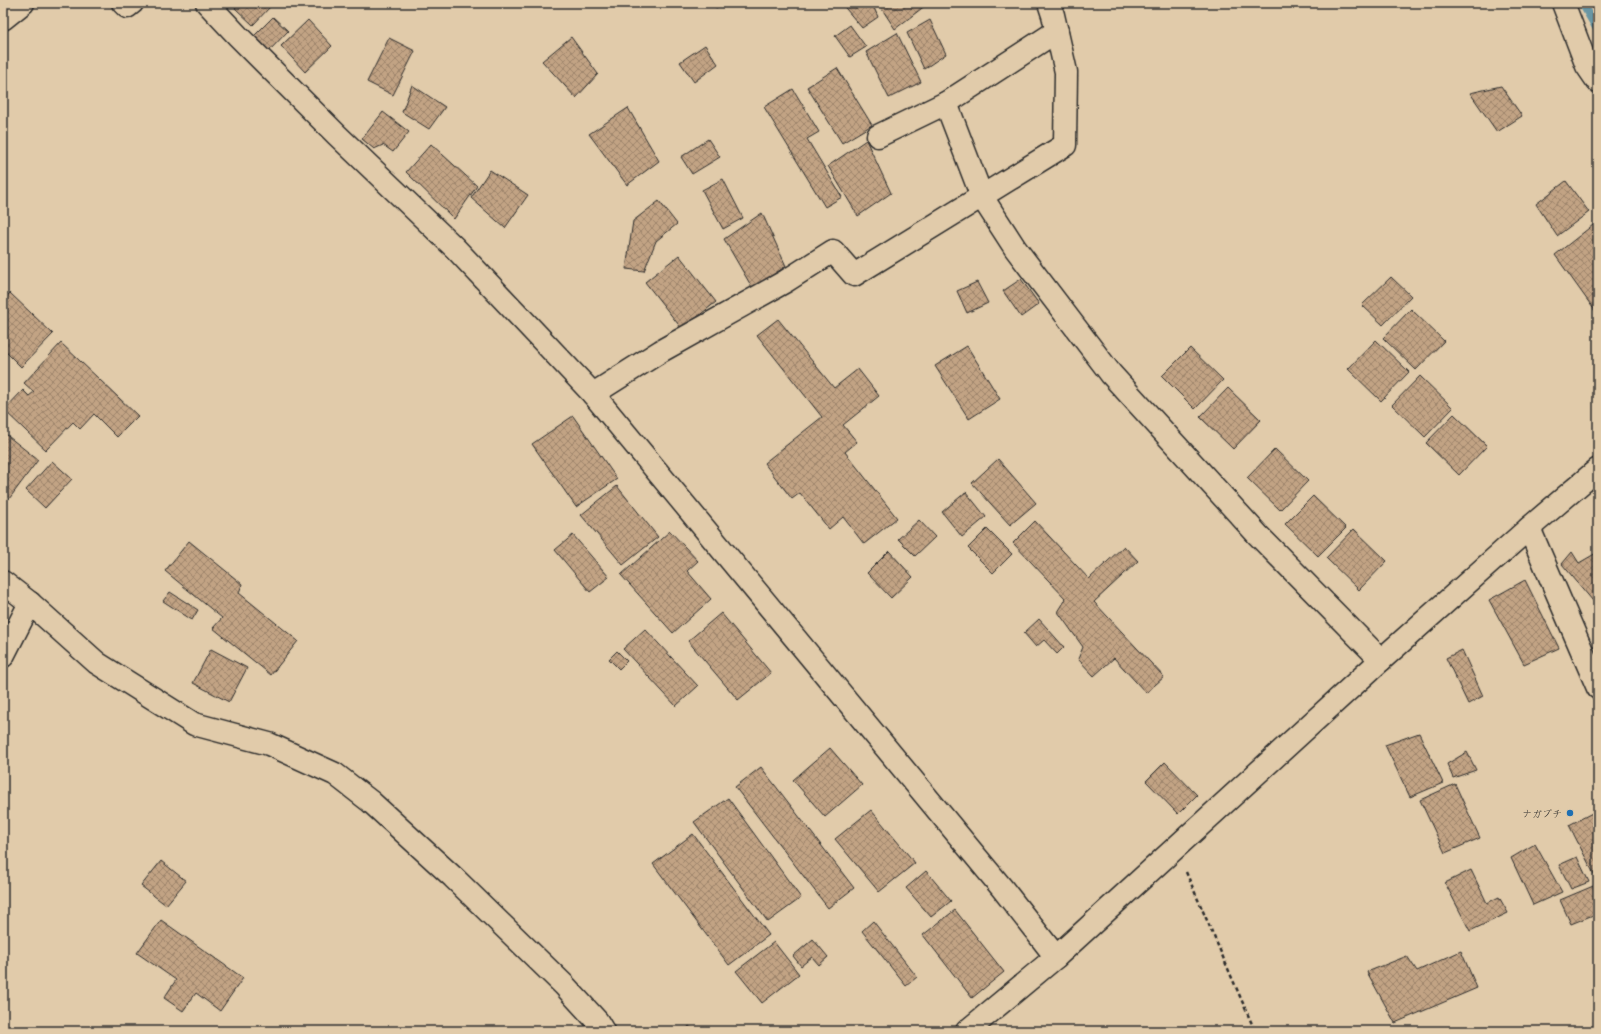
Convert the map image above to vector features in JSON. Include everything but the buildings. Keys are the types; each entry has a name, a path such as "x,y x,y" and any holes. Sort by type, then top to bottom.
{"street":[{"path":"3,19 23,3"},
{"path":"123,3 127,7 132,3"},
{"path":"207,3 337,135 455,248 593,394 1002,888 1056,957"},
{"path":"593,394 661,351 786,281 833,251 854,275 982,197 1065,144 1066,72 1049,3"},
{"path":"1563,3 1587,66 1598,82"},
{"path":"878,136 946,102 1057,31"},
{"path":"946,102 982,197 1015,248 1111,374 1258,535 1381,660"},
{"path":"967,1031 1056,957 1381,660 1529,528 1598,469"},
{"path":"1529,528 1598,688"},
{"path":"3,582 30,603 96,663 194,724 269,744 335,774 371,802 453,877 564,985 597,1021 603,1031"},
{"path":"3,656 30,603"}],"path":[{"path":"1176,848 1255,1031"}],"waterway":[{"path":"1582,3 1598,31"}],"place":[{"name":"ナガブチ","path":"1570,813"}]}
